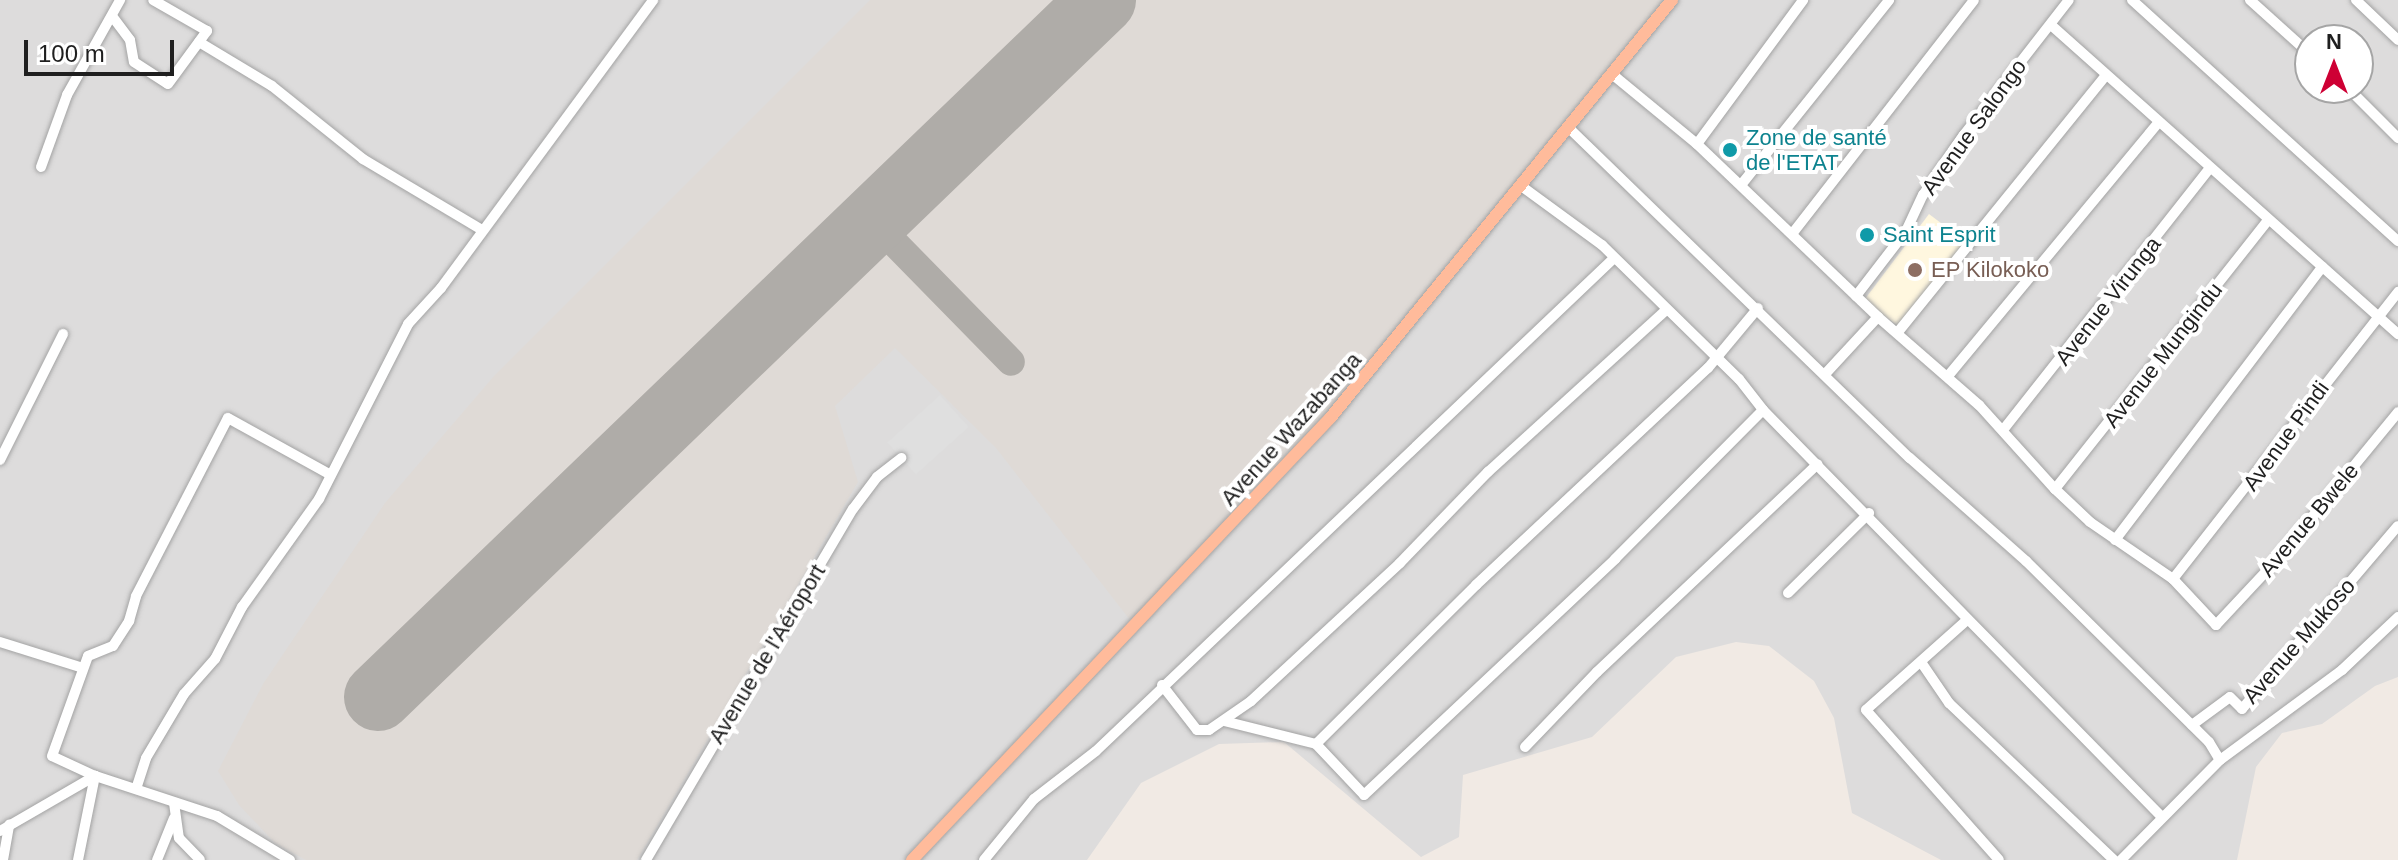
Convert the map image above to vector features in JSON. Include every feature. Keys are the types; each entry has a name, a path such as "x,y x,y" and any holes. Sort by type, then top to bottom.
{"main road":[{"name":"Avenue Wazabanga","path":"912,860 1267,488 1524,188 1672,0"}],"street":[{"path":"41,167 67,95 120,0"},
{"path":"112,16 130,40 134,62 168,84 207,31 153,0"},
{"path":"137,786 146,758 184,694 215,659 242,607 319,499 329,474 408,324 441,288 653,0"},
{"path":"1697,144 1803,0"},
{"path":"1741,185 1889,0"},
{"path":"1792,234 1974,0"},
{"name":"Avenue Salongo","path":"1856,296 1906,231 1923,195 1963,136 2069,0"},
{"path":"2132,0 2398,241"},
{"path":"2250,0 2294,40"},
{"path":"2356,0 2398,40"},
{"path":"2051,25 2157,124 2398,334"},
{"path":"199,42 272,86 363,159 482,230"},
{"path":"1612,74 1697,144 1878,317 1948,376 2003,430 2055,489 2115,540 2173,579"},
{"path":"1898,332 2105,76"},
{"path":"2364,104 2398,138"},
{"path":"1948,376 2157,124"},
{"path":"1571,130 2192,725 2220,760"},
{"name":"Avenue Virunga","path":"2003,430 2209,169"},
{"path":"1524,188 1576,222 1715,357 1763,410 1869,513 1967,620 2160,815"},
{"name":"Avenue Mungindu","path":"2055,489 2268,220"},
{"path":"984,860 1034,799 1075,770 1614,258"},
{"path":"2115,540 2322,267"},
{"name":"Avenue Pindi","path":"2173,579 2398,292"},
{"path":"1316,744 1715,357 1758,308"},
{"path":"1162,685 1197,730 1209,730 1251,701 1400,563 1488,472 1666,310"},
{"path":"1827,372 1878,317"},
{"path":"0,460 63,334"},
{"path":"1224,721 1316,744 1364,795 1615,559 1763,410"},
{"name":"Avenue Bwele","path":"2173,579 2216,625 2275,562 2398,412"},
{"path":"290,860 217,816 175,809 137,786 95,776 52,756 88,656 113,646 129,621 136,596 228,418 329,474"},
{"name":"Avenue de l'Aéroport","path":"646,860 853,509 877,477 901,458"},
{"path":"1525,747 1818,464"},
{"path":"1788,593 1869,513"},
{"name":"Avenue Mukoso","path":"2192,725 2230,697 2242,709 2398,526"},
{"path":"2121,860 2160,815 2220,760 2342,670 2398,617"},
{"path":"1967,620 1869,705 1867,713 1999,860"},
{"path":"0,642 83,668"},
{"path":"1921,662 1949,703 2114,860"},
{"path":"3,860 5,828 95,776"},
{"path":"78,860 95,776"},
{"path":"157,860 175,809"},
{"path":"175,809 179,838 200,860"}],"shaded area":[{"path":"0,0 2398,0 2398,677 2375,686 2322,724 2282,733 2256,767 2237,860 1941,860 1852,813 1834,718 1814,681 1769,646 1736,642 1676,657 1592,737 1463,775 1459,837 1421,857 1284,742 1219,744 1141,783 1087,860 0,860"},
{"path":"870,0 1664,0 1319,428 1130,620 996,448 895,348 835,406 858,482 637,860 306,860 275,843 239,805 218,771 263,684 385,503 494,376"},
{"name":"EP Kilokoko","path":"1929,214 1966,242 1901,328 1864,300"},
{"path":"940,395 969,427 916,474 887,443"}],"taxiway":[{"path":"873,221 1011,362"}],"runway":[{"path":"378,697 1102,0"}],"place":[{"name":"Zone de santé de l'ETAT","path":"1730,150"},
{"name":"Saint Esprit","path":"1867,235"},
{"name":"EP Kilokoko","path":"1915,270"}]}
